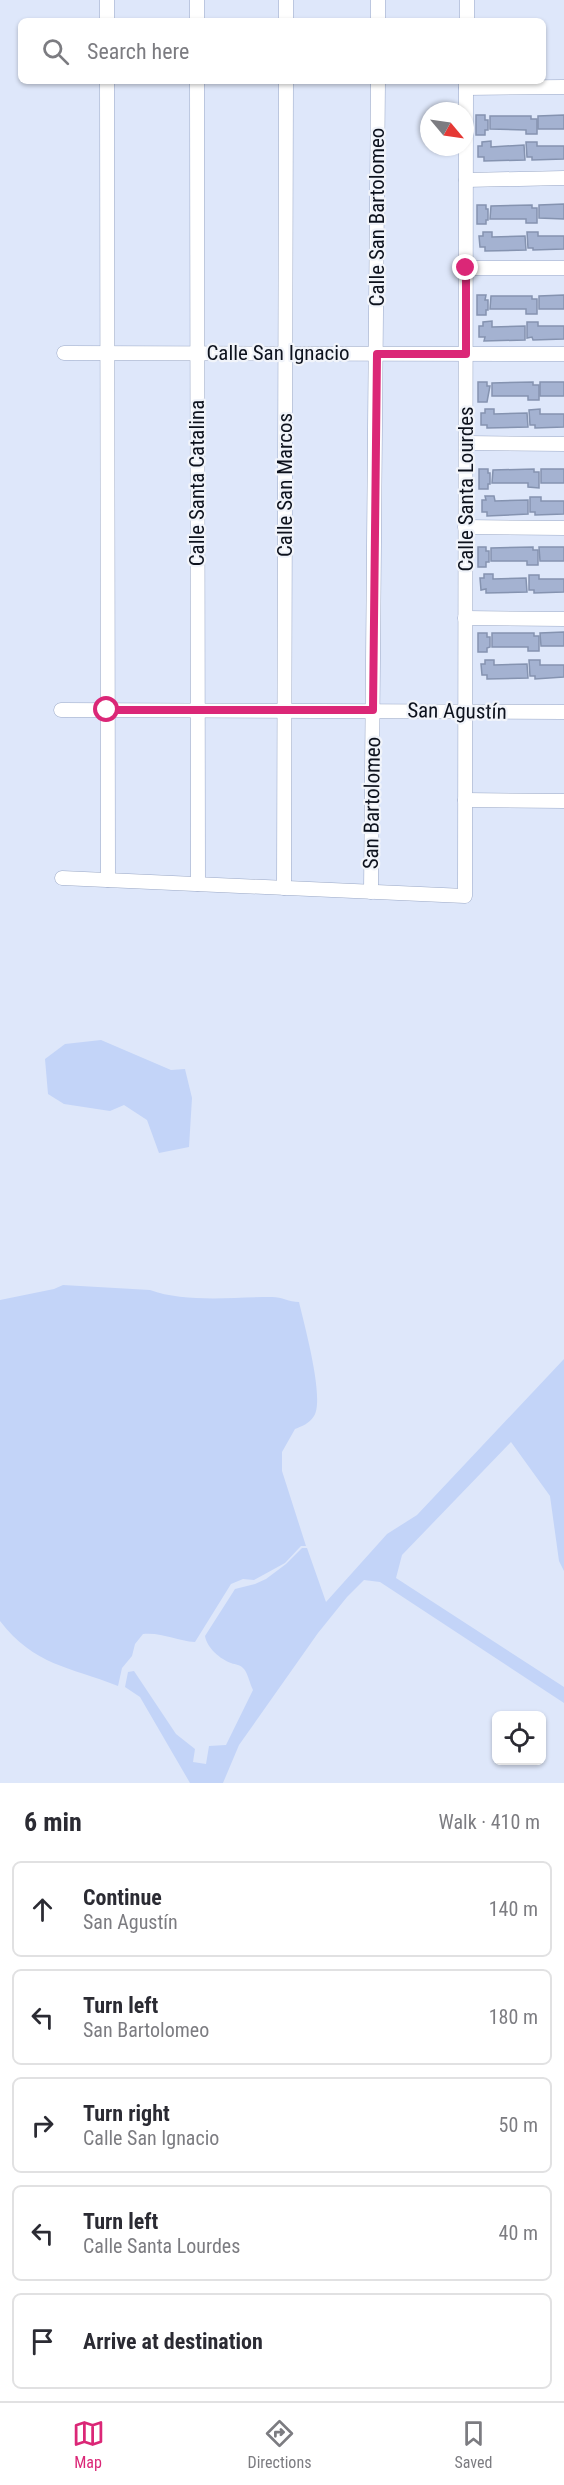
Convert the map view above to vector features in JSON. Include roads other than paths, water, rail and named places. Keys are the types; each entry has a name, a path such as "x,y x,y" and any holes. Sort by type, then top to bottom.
{"street":[{"path":"107,0 107,18"},
{"path":"197,0 197,18"},
{"path":"286,0 286,18"},
{"path":"378,0 378,18"},
{"path":"467,0 467,18"},
{"path":"107,84 108,880"},
{"name":"Calle Santa Catalina","path":"197,84 198,884"},
{"name":"Calle San Marcos","path":"284,888 286,84"},
{"name":"Calle San Bartolomeo","path":"377,354 378,84"},
{"path":"466,84 564,87"},
{"name":"Calle Santa Lourdes","path":"371,892 465,896 466,84"},
{"path":"466,180 564,178"},
{"path":"466,268 564,268"},
{"name":"Calle San Ignacio","path":"64,352 564,354"},
{"name":"San Bartolomeo","path":"371,892 377,354"},
{"path":"466,443 564,444"},
{"path":"465,527 564,528"},
{"path":"465,618 564,619"},
{"name":"San Agustín","path":"61,710 564,712"},
{"path":"465,801 564,801"},
{"path":"62,878 371,892"}]}
